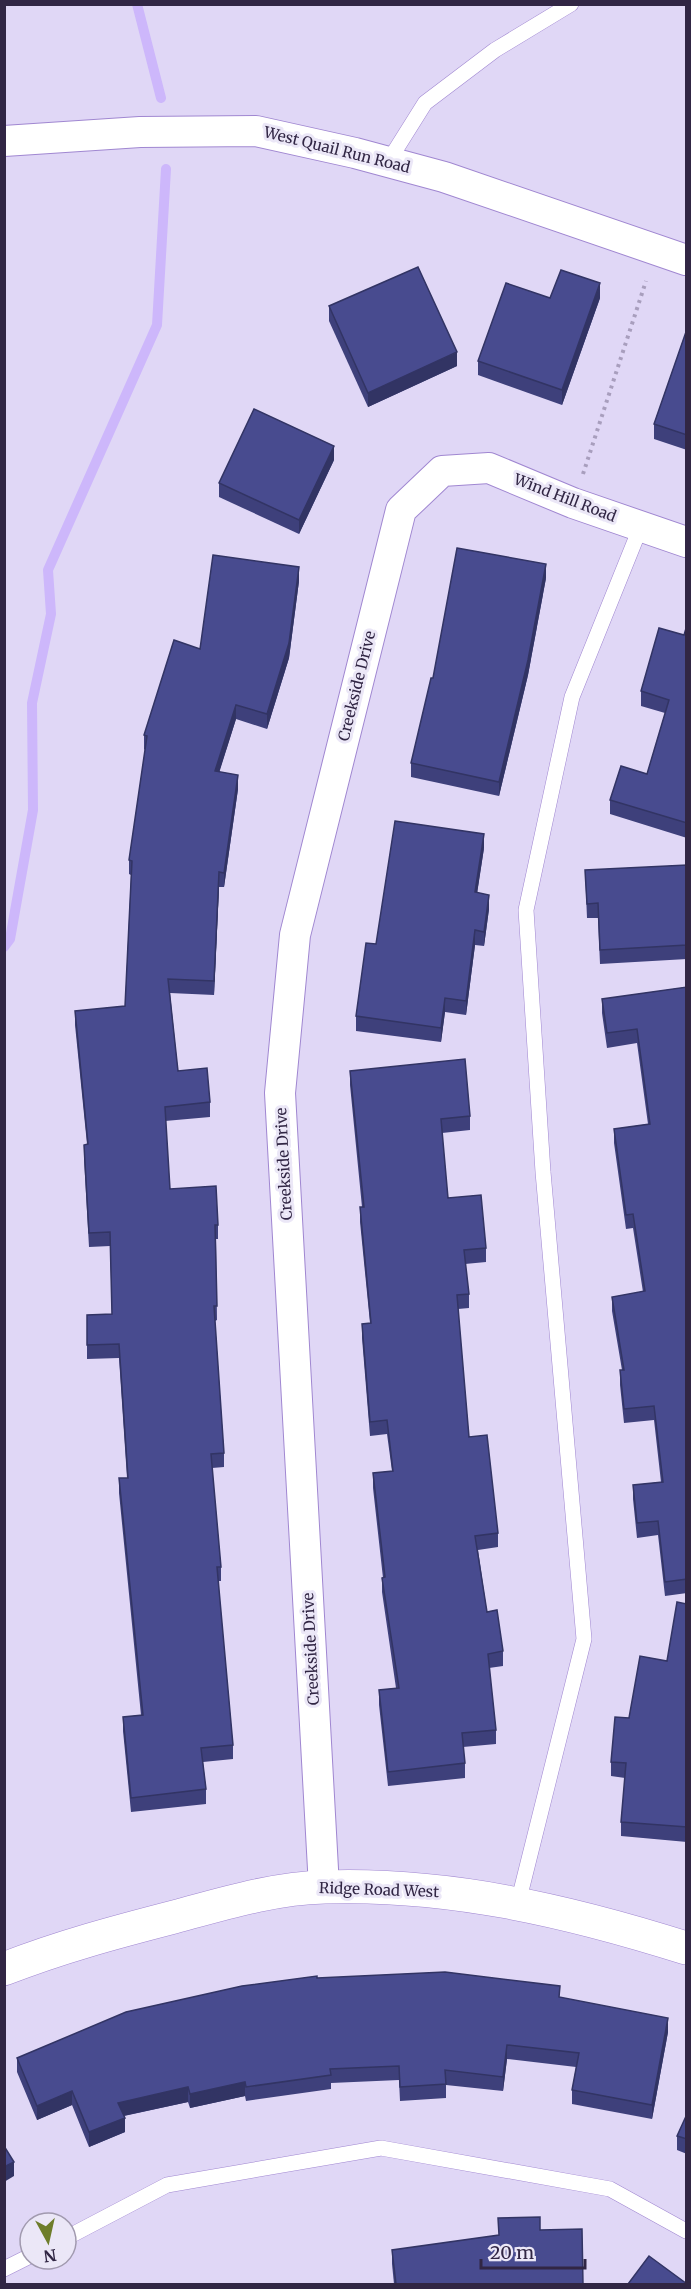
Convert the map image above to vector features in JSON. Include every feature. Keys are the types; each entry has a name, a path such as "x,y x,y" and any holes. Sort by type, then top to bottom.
{"street":[{"name":"West Quail Run Road","path":"4,141 140,132 256,131 444,177 687,260"},
{"name":"Wind Hill Road","path":"442,471 489,468 573,503 687,542"},
{"name":"Creekside Drive","path":"324,1887 280,1093 295,935 400,510 442,471"},
{"name":"Ridge Road West","path":"4,1969 62,1946 236,1900 324,1887 453,1893 518,1903 553,1909 687,1948"}],"lane":[{"path":"388,162 425,103 495,50 571,4"},
{"path":"518,1903 584,1639 544,1184 526,910 572,697 640,526"},
{"path":"78,2232 167,2185 381,2148 609,2188 687,2231"},
{"path":"4,2269 18,2262"}],"path":[{"path":"573,503 656,250"}],"building":[{"path":"418,267 457,352 368,393 329,306"},
{"path":"561,270 600,283 562,390 478,361 506,283 550,298"},
{"path":"687,329 687,435 654,424"},
{"path":"254,409 334,446 299,520 219,483"},
{"path":"457,548 546,564 528,660 499,782 411,763 431,678 433,678"},
{"path":"213,555 299,567 289,643 267,714 236,705 215,771 238,775 224,873 219,872 214,981 168,979 178,1071 207,1068 210,1102 165,1107 170,1189 216,1186 217,1306 214,1306 224,1453 211,1454 221,1567 217,1567 233,1745 201,1748 206,1789 131,1798 123,1717 143,1715 119,1478 128,1478 119,1344 87,1345 87,1315 112,1314 110,1232 89,1233 84,1145 88,1144 75,1011 125,1006 132,861 129,860 147,736 144,735 174,640 200,649"},
{"path":"687,625 687,823 610,800 621,766 647,774 669,700 641,691 659,628 684,635"},
{"path":"395,821 484,834 475,892 489,895 484,932 475,930 466,1001 445,998 441,1028 356,1016 366,943 376,944"},
{"path":"687,865 687,945 600,950 598,903 587,904 585,870"},
{"path":"687,987 687,1579 665,1582 658,1521 637,1523 633,1485 663,1482 654,1406 624,1409 620,1370 624,1370 612,1297 645,1291 633,1214 626,1215 614,1129 650,1124 637,1029 607,1033 602,999"},
{"path":"465,1059 470,1116 441,1119 448,1198 481,1195 486,1248 464,1250 469,1294 457,1295 469,1437 487,1435 498,1533 475,1536 487,1612 497,1610 503,1651 488,1654 496,1730 462,1733 465,1763 388,1772 379,1690 399,1688 382,1578 385,1577 373,1473 393,1471 387,1420 370,1422 362,1324 371,1323 360,1207 364,1207 350,1071"},
{"path":"677,1602 687,1604 687,1827 621,1822 626,1763 611,1762 615,1717 629,1718 640,1656 667,1661"},
{"path":"445,1972 560,1986 559,1997 668,2018 652,2105 572,2090 579,2053 507,2045 503,2077 445,2070 446,2084 400,2087 399,2066 330,2069 331,2075 246,2087 245,2082 190,2094 188,2087 118,2103 125,2118 89,2132 72,2091 37,2106 17,2058 126,2012 242,1986 317,1976 317,1978"},
{"path":"687,2114 687,2139 677,2136"},
{"path":"4,2146 14,2162 4,2167"},
{"path":"540,2217 540,2230 582,2229 583,2284 396,2284 392,2250 499,2235 498,2218"},
{"path":"649,2256 687,2284 628,2284"}],"waterway":[{"path":"137,4 161,98"},
{"path":"4,947 10,939 33,810 32,703 51,614 48,570 157,325 166,169"}]}
